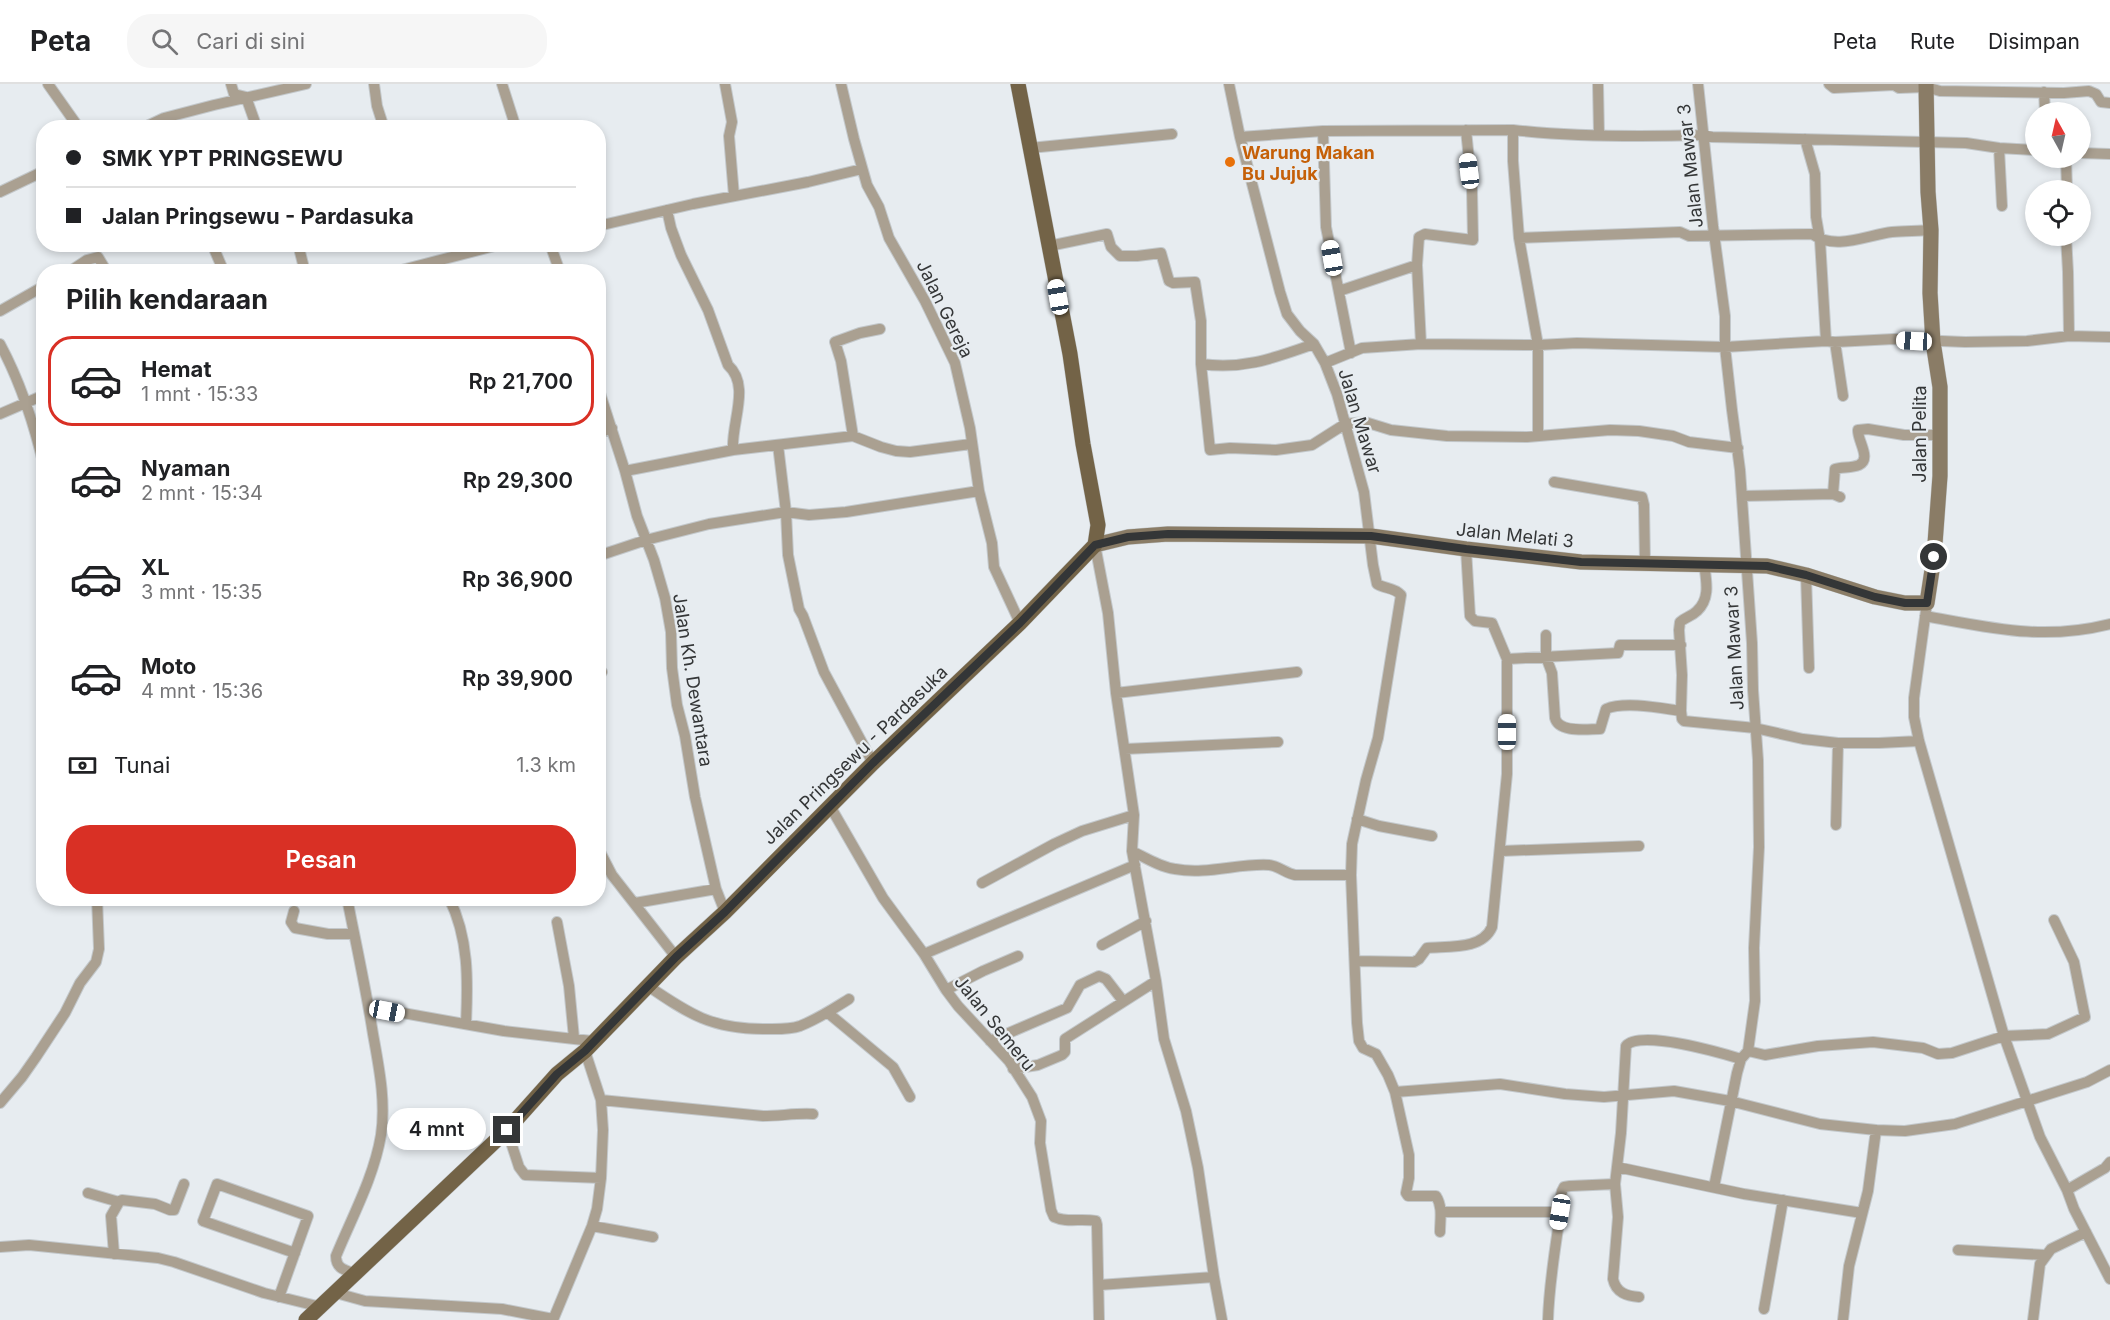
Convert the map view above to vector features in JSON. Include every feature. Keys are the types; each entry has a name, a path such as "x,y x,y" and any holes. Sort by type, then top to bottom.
{"main road":[{"path":"1017,84 1070,354 1098,525 1095,545"},
{"name":"Jalan Pringsewu - Pardasuka","path":"306,1320 507,1130 551,1081 676,957 725,912 873,763 1020,623 1095,545"}],"street":[{"path":"48,84 73,120"},
{"path":"231,84 234,94 246,97"},
{"path":"175,120 246,97 306,84"},
{"path":"374,84 381,120"},
{"path":"502,84 513,120"},
{"path":"725,84 732,122 729,136 735,196"},
{"name":"Jalan Gereja","path":"841,84 862,169 879,207 889,238 925,301 955,363 979,491 992,543 994,567 1020,623"},
{"name":"Jalan Mawar","path":"1229,84 1277,284 1287,314 1314,344 1337,394 1364,492 1377,584 1397,590 1401,598 1378,738 1357,819"},
{"path":"1598,84 1599,135"},
{"name":"Jalan Mawar 3","path":"1698,84 1738,448 1758,760 1755,1001 1744,1055 1731,1101 1714,1187"},
{"path":"1829,84 1834,88 1926,86 1940,91 2089,91 2096,94 2101,102 2110,103"},
{"name":"Jalan Pelita","path":"1926,86 1930,293 1933,342 1940,387 1940,476 1937,524 1926,610"},
{"path":"2044,92 2044,102"},
{"path":"246,97 254,120"},
{"path":"1421,344 1417,265 1419,237 1425,234 1473,240 1472,189 1466,130"},
{"path":"1240,137 1323,131 1513,130 1544,134 1703,135 1928,141 2025,149"},
{"path":"1513,130 1519,238 1538,345 1538,436"},
{"path":"1323,131 1326,227 1351,353"},
{"path":"1029,148 1172,134"},
{"path":"1805,139 1815,174 1816,217 1831,341 1843,396"},
{"path":"1999,148 2002,206"},
{"path":"2091,153 2110,154"},
{"path":"606,224 862,169"},
{"path":"0,192 36,175"},
{"path":"667,210 681,255 708,310 728,365 738,381 739,406 733,428 733,450"},
{"path":"1519,238 1684,232 1689,236 1812,234 1820,240 1840,242 1891,232 1930,230"},
{"path":"1049,246 1107,234 1111,247 1120,256 1161,254 1169,281 1173,283 1195,282 1201,328 1201,364 1210,450 1230,448 1276,450 1312,445 1345,424 1365,422 1391,430 1426,435 1538,436 1610,430 1639,431 1673,436 1697,444 1738,448"},
{"path":"2067,246 2069,336"},
{"path":"442,264 478,252"},
{"path":"81,264 98,257 102,264"},
{"path":"1339,291 1417,265"},
{"path":"0,311 36,291"},
{"path":"853,436 841,361 835,342 880,329"},
{"path":"1324,363 1362,348 1421,344 1577,343 1725,346 1894,339 1933,342 2026,341 2069,336 2110,337"},
{"path":"0,344 9,360 36,433"},
{"path":"1201,364 1249,365 1314,344"},
{"path":"0,414 36,399"},
{"name":"Jalan Kh. Dewantara","path":"606,410 669,616 677,705 716,890 725,912"},
{"path":"606,430 612,428"},
{"path":"1742,496 1837,495 1835,469 1857,466 1864,461 1858,430 1868,429 1904,435 1940,435"},
{"path":"625,471 733,450 853,436 881,447 910,452 971,444"},
{"path":"778,445 786,512 788,555 799,609 804,616 824,672 873,763"},
{"path":"1554,482 1642,497 1646,562"},
{"path":"606,553 646,540 709,524 786,512 809,515 846,512 979,491"},
{"name":"Jalan Melati 3","path":"1095,545 1128,537 1168,534 1371,536 1581,562 1767,566 1926,610"},
{"path":"1095,545 1108,613 1116,693 1134,815 1132,851 1146,921 1164,1039 1186,1111 1198,1168 1222,1320"},
{"path":"1355,961 1409,963 1419,959 1427,948 1473,944 1489,935 1492,927 1507,774 1507,659 1492,623 1475,621 1470,615 1466,549"},
{"path":"1704,563 1707,594 1704,603 1695,613 1680,622 1681,711 1684,721 1755,728 1803,739 1838,742 1919,741"},
{"path":"1806,575 1809,668"},
{"path":"2110,624 2063,631 2011,632 1926,610 1914,698 1914,717 1919,741 2004,1036 2040,1137 2110,1279"},
{"path":"1546,635 1546,657 1552,674 1557,723 1561,727 1600,729 1606,709 1611,706 1640,706 1681,711"},
{"path":"1507,659 1618,652 1620,645 1681,645"},
{"path":"1116,693 1298,672"},
{"path":"1125,748 1278,742"},
{"path":"1836,825 1838,742"},
{"name":"Jalan Semeru","path":"830,806 883,898 924,954 946,990 1009,1061 1032,1097 1041,1121 1040,1143 1054,1217 1062,1221 1095,1221 1098,1225 1099,1320"},
{"path":"982,884 1082,831 1134,815"},
{"path":"1432,836 1378,826 1357,819 1352,844 1351,874 1359,1041 1363,1048 1376,1054 1395,1092 1409,1155 1409,1178 1406,1193 1408,1196 1436,1196 1441,1212 1440,1232"},
{"path":"1501,851 1638,846"},
{"path":"1132,851 1177,870 1269,865 1295,875 1351,874"},
{"path":"606,863 612,875 676,957"},
{"path":"924,954 1135,865"},
{"path":"635,903 716,890"},
{"path":"0,1103 36,1058 65,1013 80,983 96,962 99,949 97,906"},
{"path":"349,906 369,1007 383,1101 381,1137 366,1184 336,1256 340,1269 356,1274"},
{"path":"453,906 468,965 466,1024"},
{"path":"294,911 291,922 295,928 328,934 354,934"},
{"path":"1639,1297 1626,1296 1616,1289 1613,1280 1618,1216 1616,1184 1626,1046 1632,1041 1663,1040 1723,1053 1765,1055 1818,1046 1873,1042 1923,1048 1943,1054 2004,1036 2048,1034 2085,1017 2074,962 2054,920"},
{"path":"1102,945 1146,921"},
{"path":"557,922 569,986 574,1038"},
{"path":"946,990 1018,956"},
{"path":"990,1041 1067,1008 1080,985 1099,976 1106,979 1123,1001"},
{"path":"1013,1070 1038,1065 1062,1055 1065,1052 1065,1039 1156,981"},
{"path":"648,986 685,1011 711,1023 744,1029 798,1027 828,1013 849,999"},
{"path":"336,1293 365,1301 502,1309 553,1319 592,1226 601,1179 603,1130 601,1100 588,1046 574,1038 466,1024 369,1007"},
{"path":"828,1013 893,1067 910,1097"},
{"path":"1395,1092 1500,1084 1565,1094 1604,1097 1674,1091 1731,1101 1820,1124 1876,1131 1905,1131 1955,1124 2087,1082 2110,1070"},
{"path":"601,1100 763,1116 813,1114"},
{"path":"507,1130 519,1167 525,1175 601,1179"},
{"path":"1843,1320 1849,1266 1868,1191 1876,1131"},
{"path":"2067,1190 2110,1162"},
{"path":"1617,1167 1744,1194 1862,1213"},
{"path":"88,1193 119,1202 134,1200 174,1210 184,1184"},
{"path":"279,1297 295,1253 308,1216 216,1184 203,1221 295,1253"},
{"path":"1548,1320 1561,1191 1564,1187 1616,1184"},
{"path":"1764,1309 1783,1200"},
{"path":"114,1254 111,1216 119,1202"},
{"path":"1441,1212 1560,1212"},
{"path":"592,1226 653,1237"},
{"path":"2033,1320 2037,1300 2038,1271 2045,1256 2051,1249 2086,1232"},
{"path":"0,1247 29,1245 174,1262 228,1282 321,1307"},
{"path":"1958,1250 2045,1256"},
{"path":"1099,1285 1214,1277"}],"place":[{"name":"Warung Makan Bu Jujuk","path":"1230,162"}],"route":[{"path":"507,1130 557,1074 585,1051 592,1041 704,929 725,912 937,700 1020,623 1095,545 1128,537 1168,534 1371,536 1581,562 1767,566 1806,575 1875,597 1905,603 1927,603 1934,557"}]}
